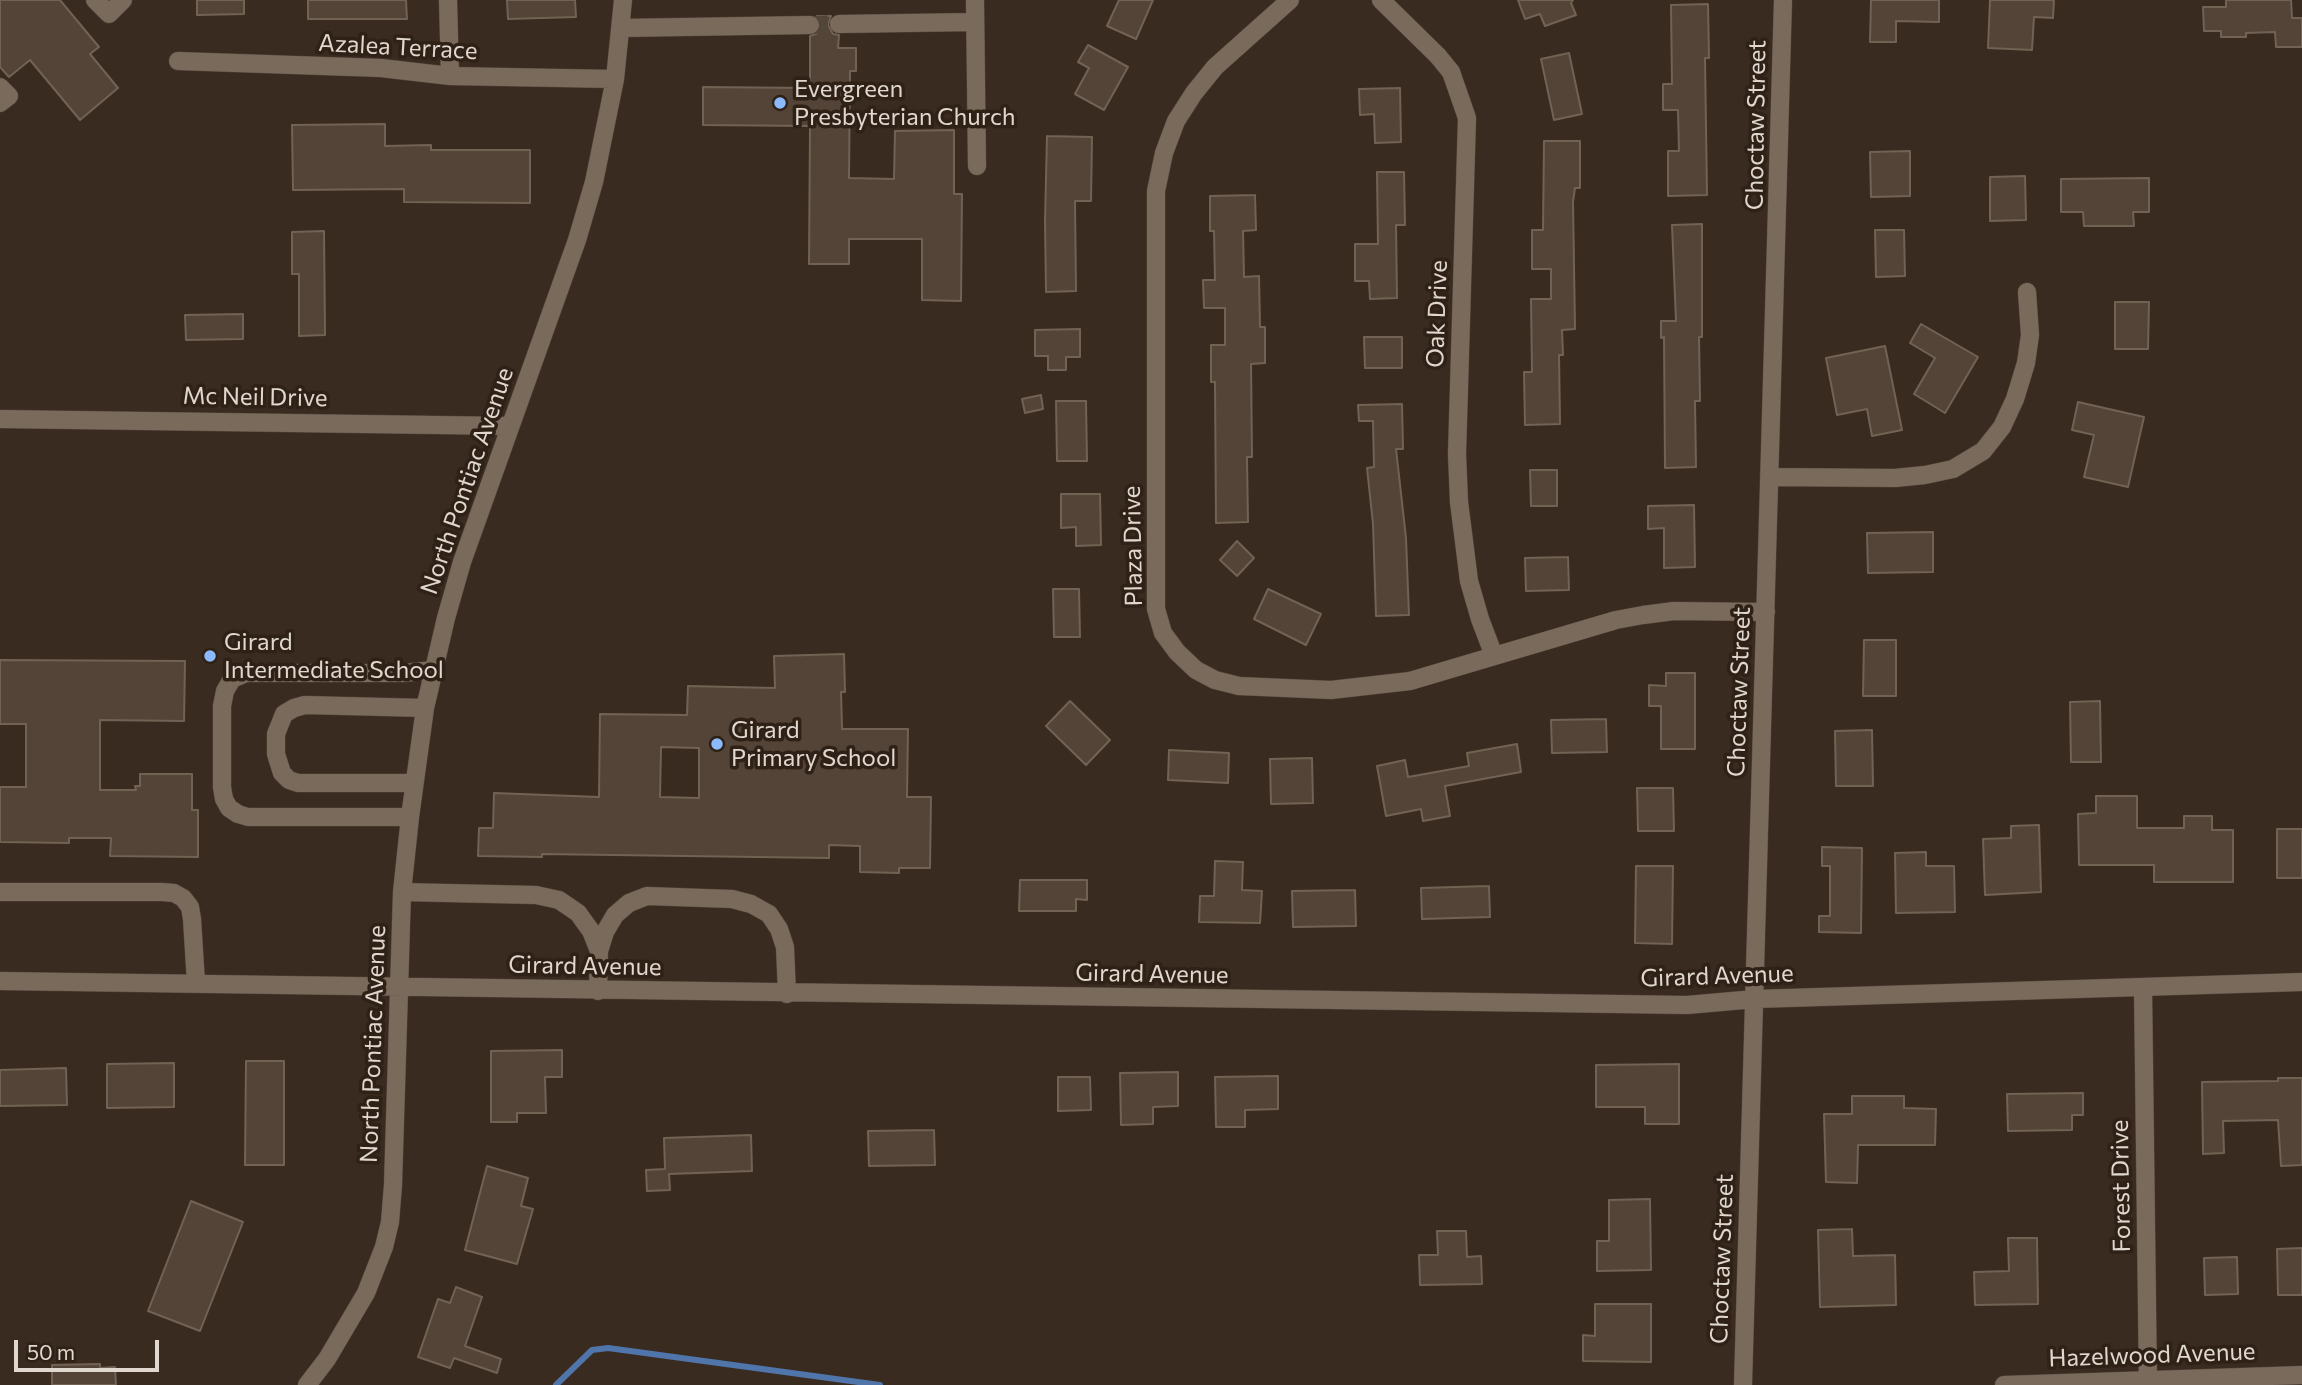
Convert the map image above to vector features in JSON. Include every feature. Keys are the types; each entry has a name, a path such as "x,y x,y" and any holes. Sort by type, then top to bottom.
{"street":[{"path":"95,0 109,14 123,0"},
{"path":"449,0 450,76"},
{"name":"North Pontiac Avenue","path":"307,1385 327,1359 366,1293 384,1247 390,1222 402,892 425,708 462,562 577,240 604,139 615,79 624,0"},
{"path":"975,0 977,166"},
{"name":"Plaza Drive","path":"1290,0 1215,67 1194,93 1177,121 1164,153 1156,191 1156,609 1163,633 1177,652 1196,670 1216,680 1239,686 1331,690 1410,681 1643,614 1674,611 1766,612"},
{"name":"Oak Drive","path":"1381,0 1451,72 1467,117 1457,454 1459,502 1469,581 1494,656"},
{"name":"Choctaw Street","path":"1743,1385 1783,0"},
{"path":"839,24 974,22"},
{"path":"621,28 810,25"},
{"name":"Azalea Terrace","path":"178,61 381,68 450,76 615,79"},
{"path":"0,87 9,96 0,103"},
{"path":"1770,477 1895,478 1925,475 1953,469 1983,451 2002,427 2015,399 2026,363 2030,335 2027,292"},
{"name":"Mc Neil Drive","path":"0,419 509,426"},
{"path":"410,817 248,817 238,814 229,808 222,788 222,706 225,691 232,679 246,673 404,673 433,670"},
{"path":"414,783 298,783 289,780 282,773 276,754 276,734 284,713 305,705 425,708"},
{"path":"0,891 174,893 183,898 190,907 196,983"},
{"path":"402,892 536,895 559,900 578,913 591,931 599,951"},
{"path":"598,991 599,951 605,932 615,915 629,903 647,896 732,898 751,904 768,914 779,929 785,947 787,994"},
{"name":"Girard Avenue","path":"0,981 1687,1005 1755,999 2302,982"},
{"name":"Forest Drive","path":"2143,987 2148,1382"},
{"name":"Hazelwood Avenue","path":"2004,1385 2302,1375"}],"building":[{"path":"0,0 60,0 99,47 90,54 118,88 80,120 30,60 9,77 0,67"},
{"path":"197,0 244,0 244,14 197,15"},
{"path":"308,0 406,0 407,19 308,19"},
{"path":"507,0 575,0 576,17 508,19"},
{"path":"1119,0 1153,0 1136,39 1107,26"},
{"path":"1518,0 1573,0 1571,3 1576,15 1545,26 1540,14 1525,19"},
{"path":"1871,0 1939,0 1939,22 1896,21 1896,42 1870,42"},
{"path":"1990,0 2054,0 2053,18 2034,17 2032,50 1988,48"},
{"path":"2226,0 2291,0 2292,18 2302,18 2302,47 2276,47 2275,32 2246,33 2246,37 2221,37 2221,31 2204,31 2203,7 2226,7"},
{"path":"1708,4 1709,58 1705,58 1707,195 1668,196 1668,151 1679,151 1678,110 1663,110 1663,84 1672,84 1671,5"},
{"path":"817,16 831,16 828,25 833,34 839,35 838,48 856,48 856,71 850,71 849,178 894,179 895,131 954,130 954,194 962,194 961,301 922,300 922,239 849,239 849,264 809,264 810,126 703,125 703,87 810,88 810,36 820,30 821,24"},
{"path":"1088,45 1128,67 1104,110 1075,94 1089,68 1078,62"},
{"path":"1569,53 1582,114 1554,120 1541,59"},
{"path":"1400,88 1401,142 1375,143 1374,114 1360,115 1359,89"},
{"path":"385,124 385,146 431,145 431,150 530,150 530,203 404,202 404,189 293,190 292,125"},
{"path":"1047,136 1092,137 1091,201 1075,201 1076,291 1046,292"},
{"path":"1544,141 1580,141 1580,188 1575,188 1573,202 1575,329 1562,330 1563,355 1559,355 1560,424 1525,425 1524,372 1532,372 1531,299 1551,299 1551,269 1532,269 1532,230 1543,230"},
{"path":"1910,151 1910,196 1871,197 1870,152"},
{"path":"1377,172 1404,172 1405,225 1396,225 1397,298 1370,299 1369,281 1355,281 1355,244 1378,244"},
{"path":"2025,176 2026,220 1990,221 1990,177"},
{"path":"2149,178 2149,212 2133,212 2134,226 2084,226 2083,212 2061,212 2061,179"},
{"path":"1255,195 1256,230 1243,231 1244,277 1259,276 1260,327 1265,327 1265,363 1251,364 1252,457 1247,457 1248,522 1216,523 1215,382 1211,382 1211,345 1225,345 1225,308 1204,308 1203,280 1215,280 1210,196"},
{"path":"1702,224 1702,337 1699,337 1700,401 1695,401 1696,467 1665,468 1664,337 1661,338 1661,321 1676,321 1672,225"},
{"path":"1875,230 1904,230 1905,276 1876,277"},
{"path":"324,231 325,335 299,336 299,274 292,274 292,232"},
{"path":"2115,302 2149,302 2148,349 2115,349"},
{"path":"243,314 243,339 186,340 185,315"},
{"path":"1921,324 1978,357 1945,413 1914,394 1935,358 1910,343"},
{"path":"1080,329 1080,357 1066,357 1066,370 1048,370 1048,356 1035,356 1035,330"},
{"path":"1364,337 1402,337 1402,368 1365,368"},
{"path":"1885,346 1902,430 1872,436 1867,409 1837,415 1826,358"},
{"path":"1041,395 1043,409 1025,413 1022,399"},
{"path":"1056,401 1086,401 1087,461 1057,461"},
{"path":"2078,402 2144,417 2128,487 2084,477 2094,435 2072,430"},
{"path":"1402,404 1403,449 1396,449 1406,538 1409,615 1376,616 1373,524 1367,468 1374,467 1373,421 1359,421 1358,405"},
{"path":"1530,470 1557,470 1557,506 1531,506"},
{"path":"1061,494 1100,494 1101,545 1076,546 1076,527 1061,528"},
{"path":"1694,505 1695,567 1664,568 1664,528 1648,529 1648,506"},
{"path":"1933,532 1933,572 1868,573 1867,533"},
{"path":"1237,541 1254,558 1237,576 1220,560"},
{"path":"1568,557 1569,590 1526,591 1525,558"},
{"path":"1053,589 1079,589 1080,637 1054,637"},
{"path":"1268,589 1321,614 1306,645 1254,619"},
{"path":"1864,640 1896,640 1896,696 1863,696"},
{"path":"844,654 842,729 908,729 907,797 931,797 930,868 899,868 899,873 860,872 860,846 829,845 829,858 542,854 542,857 478,856 479,828 493,828 494,793 599,797 600,714 687,715 688,686 775,688 774,656","holes":["661,747 699,748 699,798 660,797"]},
{"path":"0,660 185,661 184,721 100,720 100,790 136,790 135,786 140,786 140,774 192,774 192,810 198,810 198,857 110,856 111,838 69,838 69,843 0,842 0,787 26,787 26,724 0,724"},
{"path":"1666,673 1695,673 1695,749 1661,749 1661,706 1649,706 1649,685 1666,686"},
{"path":"1070,701 1110,740 1086,765 1046,726"},
{"path":"2100,701 2101,762 2071,762 2070,702"},
{"path":"1606,719 1607,752 1552,753 1551,720"},
{"path":"1872,730 1873,786 1836,786 1835,731"},
{"path":"1517,744 1521,772 1445,786 1450,816 1423,821 1421,809 1386,816 1377,766 1405,760 1408,777 1469,766 1467,753"},
{"path":"1169,750 1229,753 1228,783 1168,780"},
{"path":"1312,758 1313,803 1271,804 1270,759"},
{"path":"1637,788 1673,788 1674,831 1638,831"},
{"path":"2096,796 2137,796 2137,828 2184,828 2184,816 2212,816 2212,830 2233,830 2233,882 2154,882 2154,865 2079,865 2078,814 2096,813"},
{"path":"2039,825 2041,892 1985,895 1983,839 2011,838 2011,826"},
{"path":"2277,829 2302,829 2302,878 2277,878"},
{"path":"1822,847 1862,848 1861,933 1819,932 1819,916 1830,916 1830,866 1822,866"},
{"path":"1926,852 1926,866 1954,866 1955,912 1896,913 1895,853"},
{"path":"1215,861 1243,862 1242,890 1262,891 1260,923 1199,922 1200,896 1214,896"},
{"path":"1636,866 1673,866 1672,944 1635,943"},
{"path":"1020,880 1087,880 1087,900 1076,899 1076,911 1019,911"},
{"path":"1489,886 1490,917 1422,919 1421,888"},
{"path":"1355,890 1356,926 1293,927 1292,891"},
{"path":"562,1050 562,1077 545,1077 546,1113 517,1113 517,1122 491,1122 491,1051"},
{"path":"246,1061 284,1061 284,1165 245,1165"},
{"path":"174,1063 174,1107 107,1108 107,1064"},
{"path":"1679,1064 1679,1124 1645,1124 1645,1107 1596,1107 1596,1065"},
{"path":"66,1068 67,1105 0,1106 0,1070"},
{"path":"1178,1072 1178,1106 1153,1107 1153,1124 1121,1125 1120,1073"},
{"path":"1278,1076 1278,1109 1245,1110 1245,1127 1216,1127 1215,1077"},
{"path":"1058,1077 1090,1077 1091,1110 1058,1111"},
{"path":"2278,1078 2302,1078 2302,1165 2281,1166 2278,1120 2223,1121 2224,1153 2203,1154 2202,1082 2278,1081"},
{"path":"2083,1093 2083,1115 2072,1115 2072,1130 2008,1131 2007,1094"},
{"path":"1852,1096 1904,1096 1904,1108 1936,1109 1935,1145 1858,1145 1857,1183 1826,1182 1824,1114 1852,1114"},
{"path":"934,1130 935,1165 869,1166 868,1131"},
{"path":"751,1135 752,1171 669,1174 670,1190 647,1191 646,1170 665,1169 664,1138"},
{"path":"487,1166 528,1178 521,1206 533,1209 517,1264 465,1250"},
{"path":"1650,1199 1651,1270 1597,1271 1597,1241 1609,1241 1609,1200"},
{"path":"191,1201 243,1222 200,1331 148,1311"},
{"path":"1852,1229 1853,1256 1895,1255 1896,1305 1820,1307 1818,1230"},
{"path":"1437,1231 1466,1231 1467,1257 1481,1256 1482,1284 1420,1285 1419,1255 1438,1255"},
{"path":"2008,1238 2037,1238 2038,1304 1975,1305 1974,1272 2009,1271"},
{"path":"2302,1248 2302,1295 2278,1295 2277,1249"},
{"path":"2237,1257 2238,1294 2205,1295 2204,1258"},
{"path":"456,1287 482,1297 465,1346 501,1359 497,1373 454,1358 450,1368 418,1357 438,1299 450,1303"},
{"path":"1595,1304 1651,1304 1651,1362 1583,1361 1583,1335 1595,1336"},
{"path":"100,1364 100,1368 115,1367 116,1385 52,1385 52,1365"}],"waterway":[{"path":"556,1385 592,1350 608,1348 880,1385"}],"tunnel":[{"path":"810,25 839,24"}],"place":[{"name":"Evergreen Presbyterian Church","path":"780,103"},
{"name":"Girard Intermediate School","path":"210,656"},
{"name":"Girard Primary School","path":"717,744"}]}
